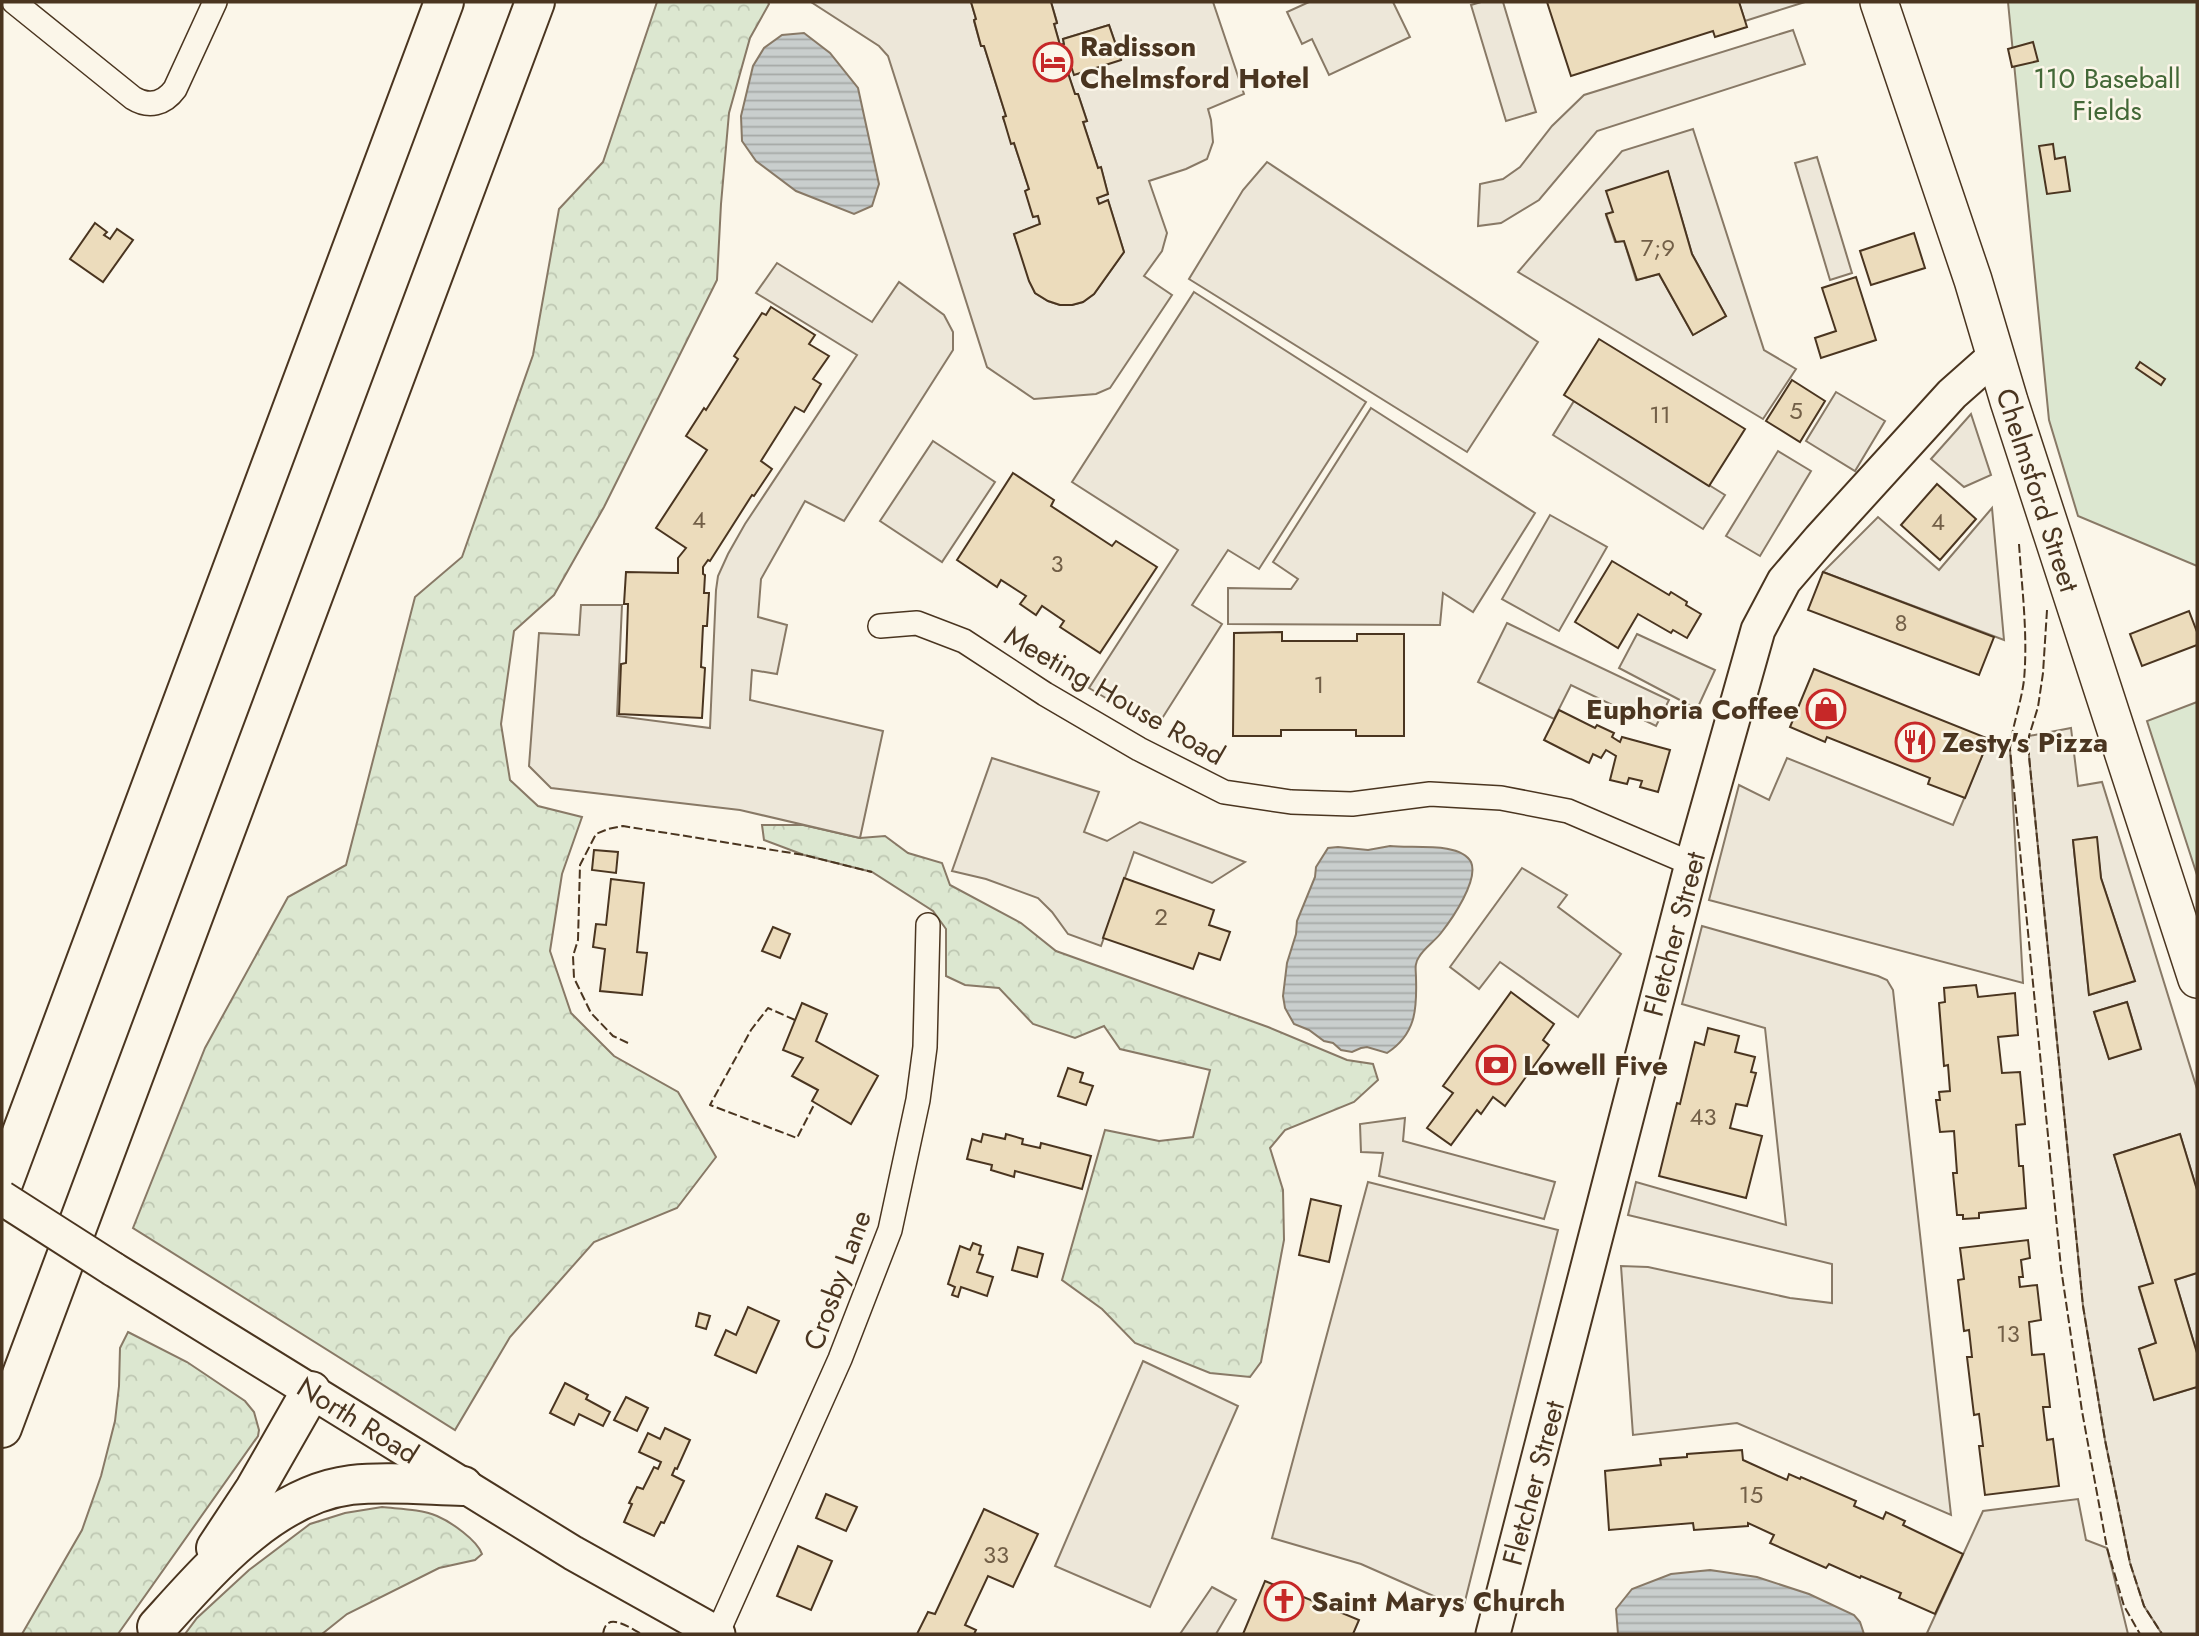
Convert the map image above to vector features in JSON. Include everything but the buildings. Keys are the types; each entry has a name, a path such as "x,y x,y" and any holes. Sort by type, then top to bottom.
{"highway":[{"path":"398,124 437,2"},
{"path":"2,1186 444,2"},
{"path":"2,1428 535,2"},
{"path":"155,1631 210,1557 255,1489 312,1391"},
{"path":"155,1631 230,1550 282,1512 310,1497 338,1487 365,1484 463,1486"}],"main road":[{"name":"Chelmsford Street","path":"1879,2 2197,979"}],"street":[{"path":"14,2 134,98 150,104 167,98 175,89 215,2"},
{"name":"Fletcher Street","path":"1493,1634 1692,864 1758,630 1784,581 1952,394 1996,355"},
{"name":"Meeting House Road","path":"880,626 917,623 964,641 1045,694 1139,750 1224,792 1291,802 1352,804 1430,794 1501,798 1567,811 1692,864"},
{"name":"Crosby Lane","path":"718,1634 840,1359 890,1230 918,1100 925,1047 928,925"},
{"name":"North Road","path":"2,1198 573,1553 718,1634"}],"green space":[{"path":"657,2 769,4 750,38 729,113 717,280 604,507 554,595 514,631 501,724 510,780 538,806 582,817 562,874 550,951 571,1013 614,1056 678,1092 716,1157 677,1208 594,1242 510,1337 455,1430 133,1228 205,1048 288,897 346,865 415,597 462,557 533,355 559,209 603,162"},
{"name":"110 Baseball Fields","path":"2008,2 2197,2 2197,566 2078,516 2049,420"},
{"path":"2197,702 2197,875 2147,721"},
{"path":"762,825 803,825 860,838 885,836 908,853 942,863 950,885 1021,923 1056,951 1268,1027 1347,1060 1373,1064 1378,1080 1354,1102 1285,1130 1270,1148 1283,1190 1284,1240 1261,1362 1250,1377 1210,1373 1135,1343 1102,1309 1062,1280 1105,1130 1159,1141 1193,1137 1210,1070 1120,1049 1104,1026 1075,1038 1033,1024 999,988 965,985 946,976 946,929 933,911 872,872 804,855 764,840"},
{"path":"128,1332 187,1362 245,1401 254,1412 258,1436 118,1634 22,1634 82,1530 101,1476 115,1421 120,1348"},
{"path":"382,1507 437,1516 463,1532 482,1554 475,1560 439,1568 347,1614 322,1634 185,1634 197,1618 249,1570 310,1524 345,1513"}],"shaded area":[{"path":"811,2 971,2 981,46 984,46 1006,116 1003,118 1029,189 1026,192 1033,216 1038,216 1040,224 1014,234 1035,293 1060,305 1072,305 1083,302 1094,294 1124,252 1108,200 1099,204 1097,198 1108,194 1083,122 1087,121 1067,70 1121,59 1109,25 1063,39 1064,44 1060,45 1051,2 1213,2 1244,94 1208,109 1213,142 1207,159 1149,181 1167,233 1162,251 1144,276 1172,295 1110,388 1096,394 1034,399 987,367 888,56 879,46"},
{"path":"1309,2 1393,2 1410,37 1329,75 1312,39 1302,44 1287,12"},
{"path":"1503,2 1536,112 1506,121 1471,5"},
{"path":"1739,2 1805,2 1745,21"},
{"path":"1793,30 1805,64 1597,131 1539,200 1501,223 1478,226 1480,184 1503,179 1520,167 1552,126 1584,95"},
{"path":"804,33 830,53 858,88 879,184 872,206 854,214 796,191 756,161 742,141 741,116 753,66 764,48 782,35"},
{"path":"1693,129 1764,350 1796,369 1763,419 1518,272 1622,151","holes":["1668,172 1692,254 1726,316 1693,335 1659,274 1636,280 1624,241 1615,242 1606,215"]},
{"path":"1817,157 1852,273 1830,280 1795,163"},
{"path":"1267,162 1538,342 1467,452 1189,279 1243,190"},
{"path":"777,263 872,322 899,282 944,315 953,332 953,350 844,521 805,501 761,579 758,617 787,625 777,674 752,670 750,700 883,731 860,838 740,810 551,788 529,766 539,633 579,635 581,605 622,605 617,716 710,728 718,576 745,524 857,355 756,293"},
{"path":"1194,292 1366,402 1259,569 1228,550 1192,605 1222,624 1156,728 1089,688 1178,550 1072,482"},
{"path":"1836,392 1885,421 1855,471 1806,441"},
{"path":"1574,401 1725,495 1703,529 1553,435"},
{"path":"1371,408 1535,513 1473,612 1443,593 1440,625 1228,624 1228,588 1291,589 1298,579 1273,562"},
{"path":"1971,414 1991,475 1964,487 1931,459"},
{"path":"933,441 995,482 942,562 880,521"},
{"path":"1778,451 1811,471 1760,556 1726,536"},
{"path":"1992,508 2004,640 1823,572 1878,517 1939,570"},
{"path":"1550,515 1607,547 1559,631 1502,599"},
{"path":"1507,623 1669,700 1656,726 1571,685 1554,719 1478,682"},
{"path":"1637,634 1715,670 1697,709 1619,668"},
{"path":"2071,728 2078,786 2102,782 2197,1089 2197,1190 2180,1134 2114,1155 2153,1283 2139,1288 2156,1343 2139,1349 2154,1400 2197,1387 2197,1634 2162,1634 2144,1606 2130,1563 2105,1440 2083,1306 2029,736","holes":["2096,837 2101,878 2135,981 2089,995 2073,840","2127,1002 2141,1048 2109,1059 2094,1012"]},
{"path":"1989,739 2010,749 2023,983 1709,900 1739,785 1769,800 1787,758 1953,825"},
{"path":"992,758 1099,792 1084,832 1107,841 1140,822 1245,862 1212,883 1134,852 1101,946 1068,934 1038,898 986,879 952,871"},
{"path":"1390,846 1434,847 1457,851 1471,862 1471,879 1451,919 1417,960 1415,1010 1404,1038 1387,1053 1367,1047 1352,1052 1341,1050 1333,1043 1324,1041 1309,1030 1294,1024 1285,1008 1283,996 1287,963 1297,921 1315,877 1316,867 1328,848 1368,850"},
{"path":"1522,868 1567,895 1558,907 1621,954 1578,1017 1500,962 1479,989 1450,967"},
{"path":"1702,926 1878,976 1887,980 1893,990 1951,1515 1737,1423 1633,1435 1621,1266 1648,1267 1790,1298 1832,1303 1832,1264 1628,1215 1636,1182 1786,1225 1765,1028 1682,1004"},
{"path":"1405,1118 1403,1141 1555,1182 1544,1219 1379,1176 1383,1153 1361,1152 1360,1124"},
{"path":"1368,1182 1558,1230 1463,1609 1361,1564 1272,1538"},
{"path":"2197,1273 2197,1353 2175,1280"},
{"path":"1143,1361 1238,1406 1150,1607 1055,1566"},
{"path":"2078,1499 2086,1540 2107,1548 2128,1634 1927,1633 1983,1511"},
{"path":"1710,1570 1757,1577 1809,1594 1854,1615 1864,1634 1618,1634 1616,1609 1632,1589 1671,1574"},
{"path":"1212,1587 1236,1600 1216,1634 1180,1634"}],"fence":[{"path":"2019,544 2025,663 2023,689 2010,749 2061,1268 2082,1411 2107,1548 2124,1606 2140,1634"},
{"path":"2047,610 2043,673 2038,707 2029,736 2029,756 2083,1306 2105,1440 2130,1563 2144,1606 2162,1634"},
{"path":"628,1043 613,1036 591,1013 574,978 573,956 578,940 580,865 596,834 623,826 804,855 872,872"},
{"path":"795,1020 768,1008 751,1030 710,1105 797,1138 815,1103"},
{"path":"603,1634 605,1627 613,1622 642,1634"}],"place":[{"name":"Radisson Chelmsford Hotel","path":"1053,62"},
{"name":"Euphoria Coffee","path":"1826,709"},
{"name":"Zesty's Pizza","path":"1915,742"},
{"name":"Lowell Five","path":"1496,1065"},
{"name":"Saint Marys Church","path":"1284,1601"}]}
